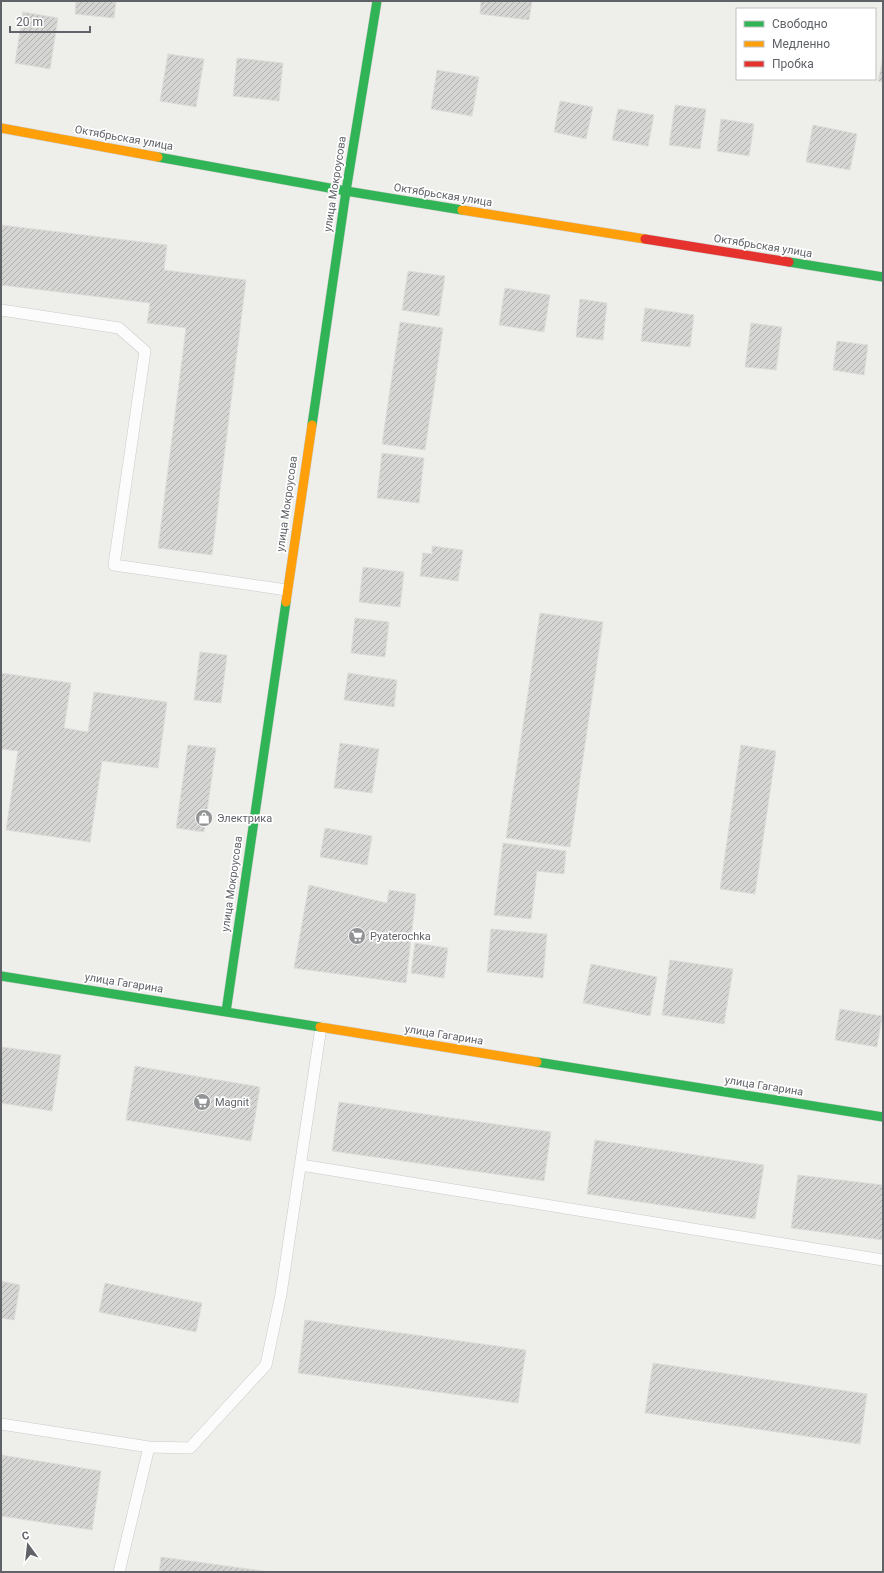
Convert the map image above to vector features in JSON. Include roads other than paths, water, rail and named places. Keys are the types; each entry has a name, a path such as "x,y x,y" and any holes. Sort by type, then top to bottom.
{"street":[{"name":"улица Мокроусова","path":"226,1012 346,191 378,1"},
{"name":"Октябрьская улица","path":"1,128 346,191 883,277"},
{"name":"улица Гагарина","path":"1,976 883,1117"}],"lane":[{"path":"1,310 119,328 145,351 114,565 287,590"},
{"path":"1,1424 149,1447 190,1448 266,1365 281,1294 322,1027"},
{"path":"301,1165 883,1260"},
{"path":"119,1572 149,1447"}],"place":[{"name":"Электрика","path":"204,818"},
{"name":"Pyaterochka","path":"357,936"},
{"name":"Magnit","path":"202,1102"}]}
